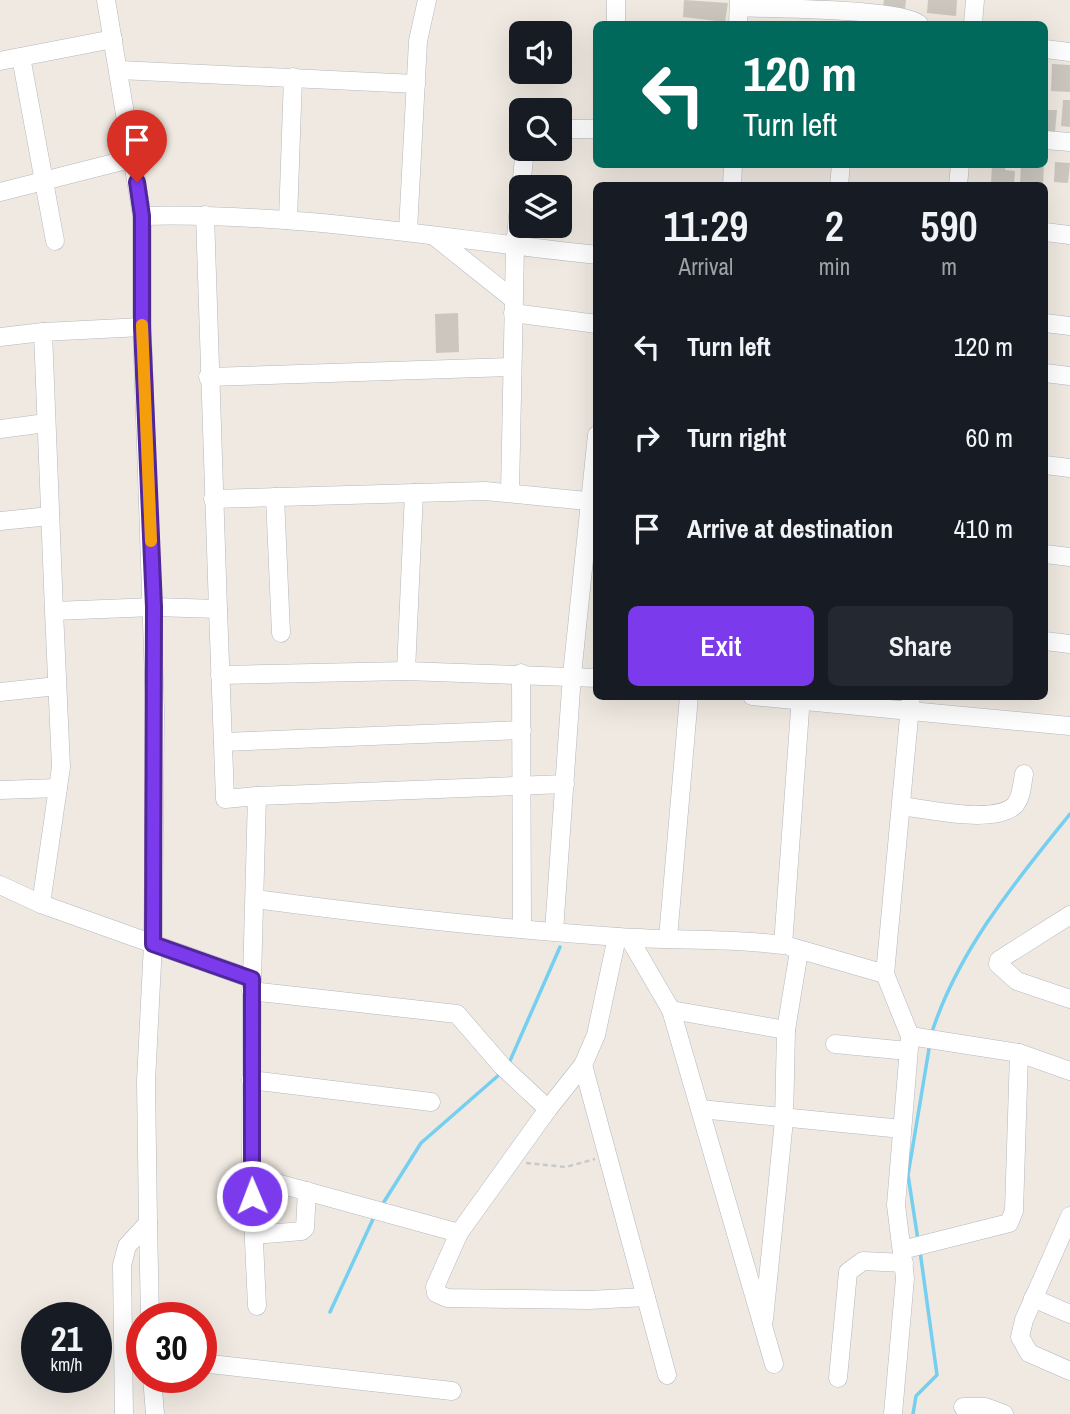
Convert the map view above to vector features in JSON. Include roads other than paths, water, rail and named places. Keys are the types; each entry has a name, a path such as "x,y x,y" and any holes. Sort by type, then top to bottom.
{"street":[{"path":"106,0 142,216 142,327 154,607 153,944 146,1082 150,1302"},
{"path":"408,230 418,41 427,0"},
{"path":"616,21 617,0"},
{"path":"973,21 975,0"},
{"path":"739,11 869,7 914,21"},
{"path":"0,61 113,38"},
{"path":"1048,49 1070,52"},
{"path":"21,57 55,241"},
{"path":"119,71 416,84"},
{"path":"288,220 293,77"},
{"path":"572,129 593,129"},
{"path":"1048,140 1070,142"},
{"path":"0,191 134,158"},
{"path":"510,493 513,449 511,366 515,246 524,161"},
{"path":"142,216 205,215 408,230 593,255"},
{"path":"205,215 208,377 225,799 565,784"},
{"path":"1048,232 1070,235"},
{"path":"431,234 513,306 593,323"},
{"path":"1048,323 1070,326"},
{"path":"0,337 142,327"},
{"path":"41,904 61,768 43,332"},
{"path":"208,377 511,366"},
{"path":"1048,373 1070,376"},
{"path":"0,429 46,423"},
{"path":"1048,465 1070,468"},
{"path":"213,499 485,491 593,502 572,675 554,930"},
{"path":"406,671 414,493"},
{"path":"275,497 281,633"},
{"path":"0,521 50,516"},
{"path":"1048,554 1070,557"},
{"path":"54,611 154,607 218,609"},
{"path":"1048,641 1070,645"},
{"path":"220,675 406,671 593,678"},
{"path":"522,673 522,928"},
{"path":"0,692 57,686"},
{"path":"668,938 689,700"},
{"path":"763,1332 784,1120 801,700 911,703 1070,726"},
{"path":"893,1414 900,1365 907,1254 896,1205 902,1129 920,1042 885,974 911,703"},
{"path":"223,743 522,730"},
{"path":"901,806 978,816 1001,812 1013,807 1020,798 1024,774"},
{"path":"0,790 58,788"},
{"path":"257,796 251,985 251,1176 257,1306"},
{"path":"0,885 41,904 153,944 251,985 451,1012 463,1018 506,1070 548,1108"},
{"path":"255,899 349,912 623,938 729,938 791,948 885,974"},
{"path":"1070,915 999,960 998,964 1017,981 1070,999"},
{"path":"623,938 671,1010 774,1364"},
{"path":"623,938 596,1035 583,1065 548,1108 459,1233 435,1287 440,1297 589,1300 646,1297"},
{"path":"671,1010 786,1030"},
{"path":"835,1044 920,1042 1019,1053 1070,1071"},
{"path":"838,1378 848,1272 863,1261 907,1254 933,1244 1004,1227 1012,1218 1019,1053"},
{"path":"583,1065 667,1375"},
{"path":"251,1080 431,1102"},
{"path":"700,1109 784,1120 902,1129"},
{"path":"251,1176 380,1209 459,1233"},
{"path":"254,1235 302,1231 305,1228 307,1191"},
{"path":"1069,1219 1021,1329 1022,1346 1036,1357 1070,1371"},
{"path":"124,1414 122,1265 127,1246 148,1223"},
{"path":"1034,1298 1070,1314"},
{"path":"217,1365 452,1391"},
{"path":"153,1393 155,1414"},
{"path":"963,1406 985,1407 1004,1414"}],"waterway":[{"path":"932,1032 943,1002 973,944 1070,814"},
{"path":"509,1063 560,947"},
{"path":"918,1240 908,1175 930,1043"},
{"path":"382,1205 421,1143 500,1074"},
{"path":"330,1312 374,1217"},
{"path":"913,1414 916,1396 937,1375 920,1251"}]}
